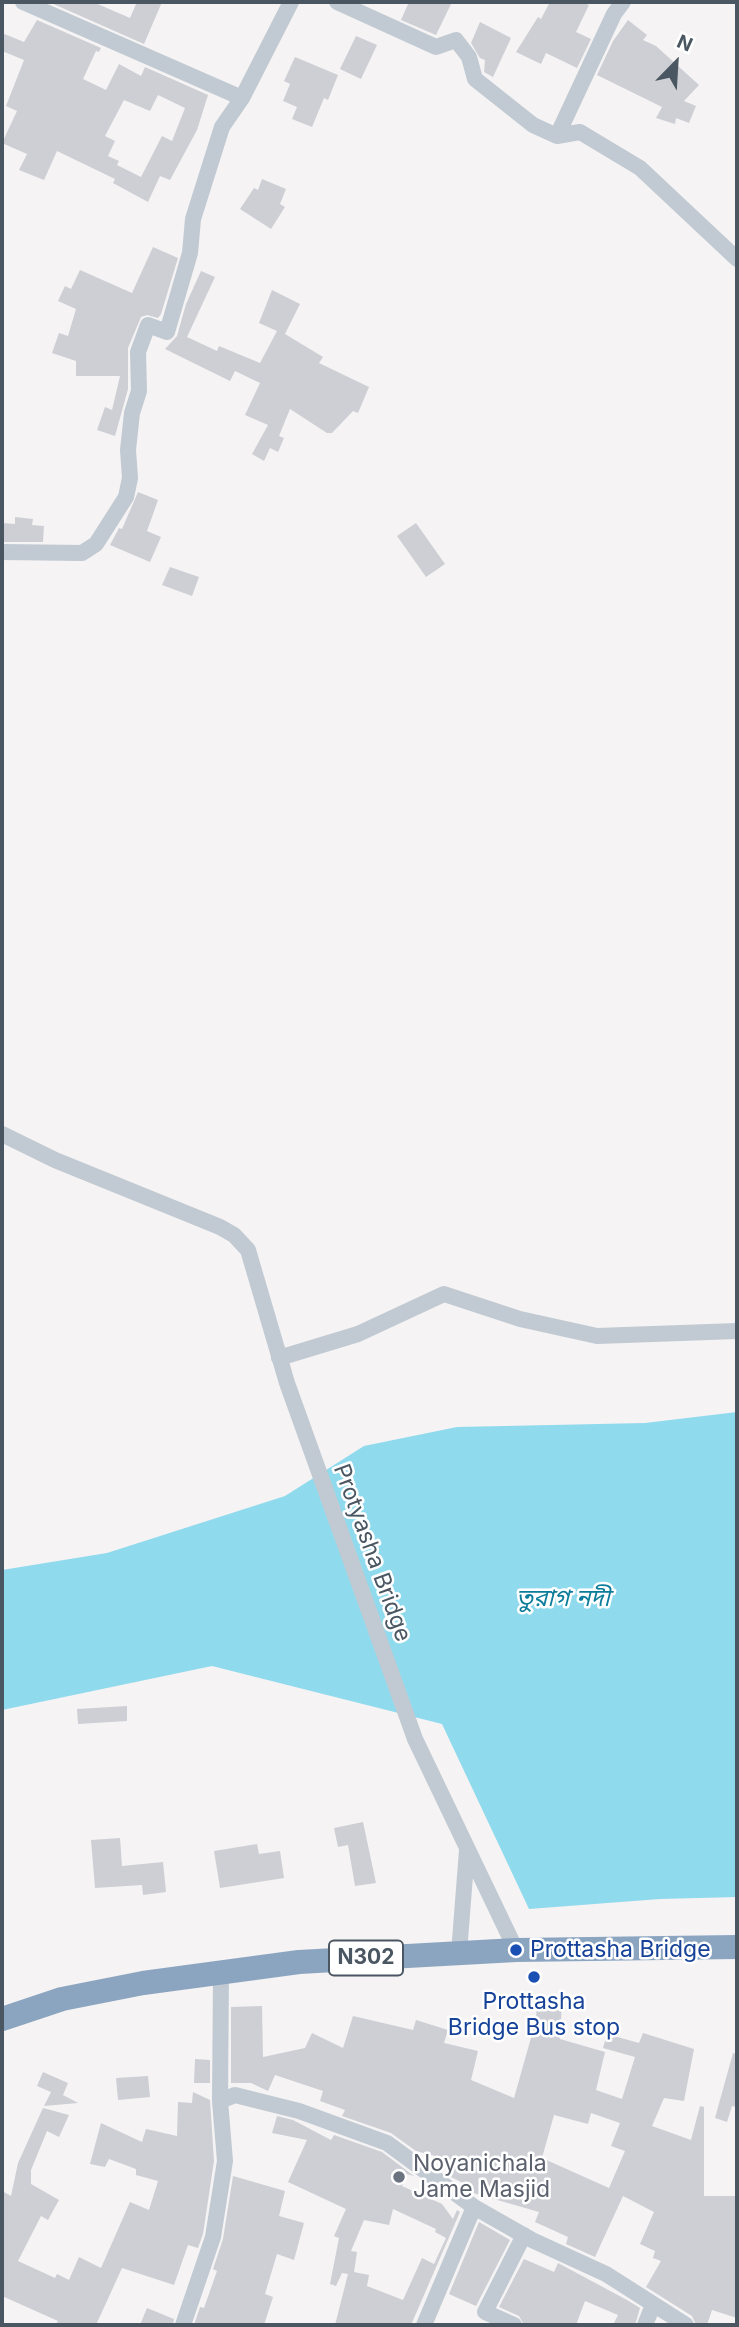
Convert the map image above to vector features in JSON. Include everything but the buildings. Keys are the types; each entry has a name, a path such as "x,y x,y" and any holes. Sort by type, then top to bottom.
{"highway":[{"name":"N302","path":"2,2019 62,1999 143,1983 299,1962 516,1950 737,1947"}],"street":[{"path":"23,2 242,98"},
{"path":"2,552 82,553 96,544 126,497 131,478 128,450 132,414 139,391 138,352 148,325 167,332 190,253 193,219 222,127 242,98 291,2"},
{"path":"337,2 436,47 456,40 468,57 475,79 533,125 557,136 580,132 640,167 737,259"},
{"path":"557,136 614,14 623,2"},
{"name":"Protyasha Bridge","path":"2,1134 55,1160 234,1235 248,1250 287,1383 415,1739 516,1950"},
{"path":"279,1358 358,1334 444,1294 520,1319 597,1336 737,1331"},
{"path":"459,1953 467,1848"},
{"path":"183,2325 213,2237 226,2161 220,2101 222,1973"},
{"path":"220,2101 235,2095 299,2111 387,2143 474,2207 524,2235 606,2274 685,2325"},
{"path":"424,2325 474,2207"},
{"path":"514,2325 485,2312 524,2235"},
{"path":"645,2325 653,2305"}],"water":[{"name":"তুরাগ নদী","path":"737,1412 737,1897 660,1899 529,1909 442,1724 212,1666 2,1710 2,1570 107,1553 285,1496 364,1446 457,1427 645,1423"}],"place":[{"name":"Prottasha Bridge","path":"516,1950"},
{"name":"Prottasha Bridge Bus stop","path":"534,1977"},
{"name":"Noyanichala Jame Masjid","path":"399,2177"}]}
